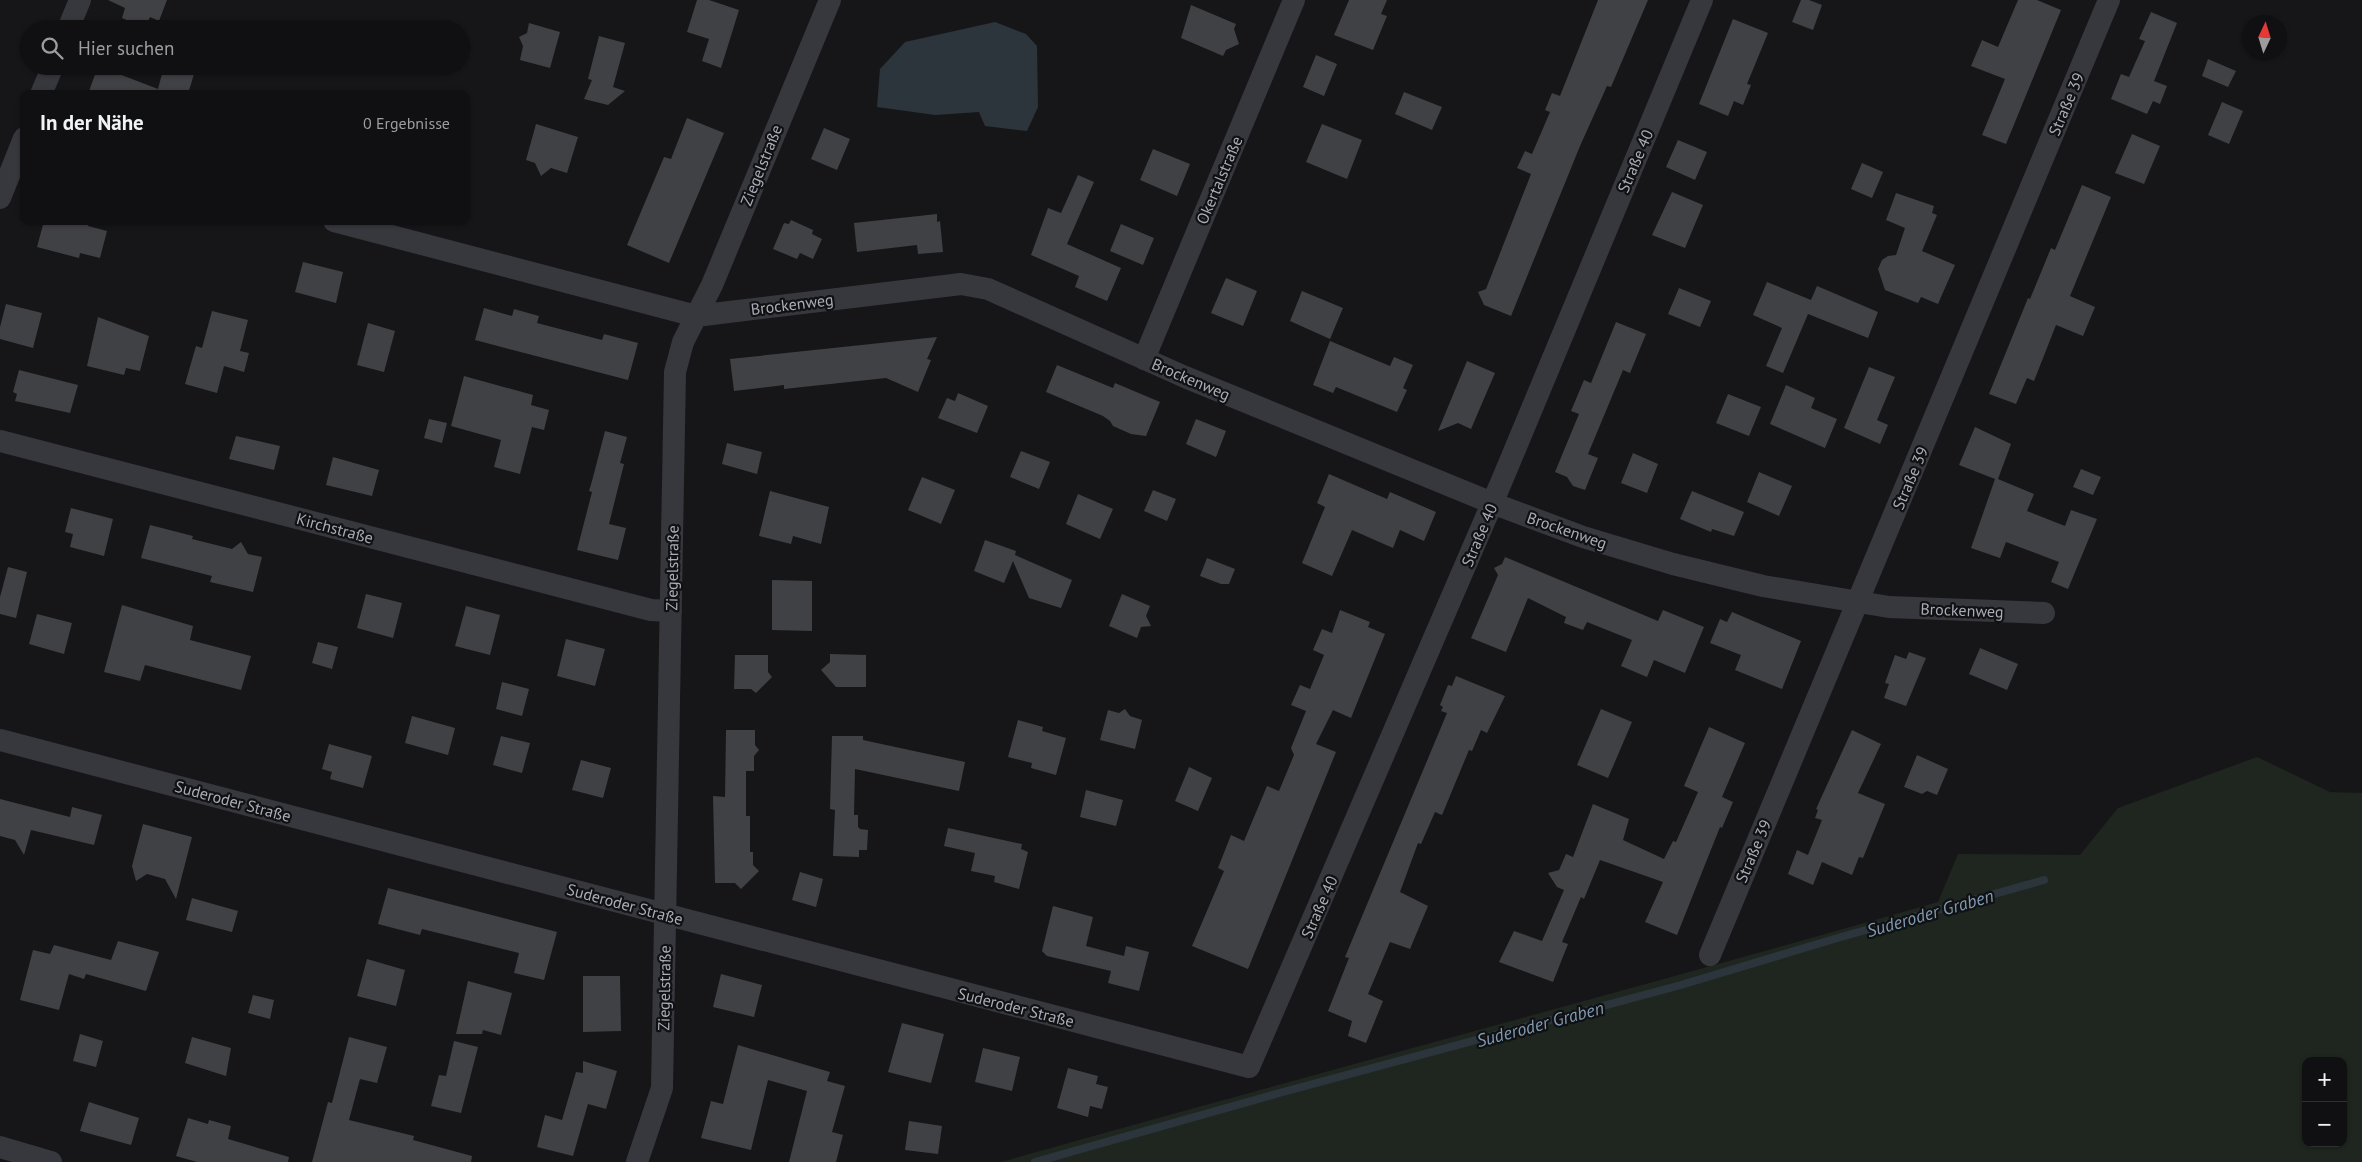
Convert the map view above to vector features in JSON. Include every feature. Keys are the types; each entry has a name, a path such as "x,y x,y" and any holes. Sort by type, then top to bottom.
{"street":[{"path":"72,20 80,0"},
{"name":"Ziegelstraße","path":"637,1162 662,1088 676,372 684,342 712,285 830,0"},
{"name":"Okertalstraße","path":"1144,359 1294,0"},
{"name":"Straße 40","path":"1249,1067 1492,503 1702,0"},
{"name":"Straße 39","path":"1710,955 2109,0"},
{"path":"44,90 49,75"},
{"path":"0,198 20,148"},
{"name":"Brockenweg","path":"349,225 696,316 961,284 988,289 1144,359 1492,503 1583,537 1674,564 1763,586 1858,600 1889,607 2044,612"},
{"name":"Kirchstraße","path":"0,441 651,610 671,611"},
{"name":"Suderoder Straße","path":"0,740 666,916 1249,1067"},
{"path":"0,1147 51,1162"}],"shaded area":[{"path":"995,22 1026,34 1037,46 1038,107 1027,131 985,126 979,112 935,115 877,107 880,69 905,42"},
{"path":"2257,757 2330,792 2362,793 2362,1162 1001,1162 1938,902 1958,854 2080,855 2118,808"}],"building":[{"path":"108,0 167,0 159,20 150,17 149,20 127,20 122,18 125,8"},
{"path":"697,0 709,0 739,10 721,68 702,61 709,39 687,32"},
{"path":"1349,0 1387,0 1381,14 1387,16 1373,50 1334,35"},
{"path":"1598,0 1648,0 1611,87 1607,86 1580,146 1511,316 1484,305 1478,292 1486,289 1531,174 1517,168 1525,151 1532,154 1550,112 1545,110 1552,93 1560,96"},
{"path":"1801,0 1809,0 1822,5 1813,30 1792,22"},
{"path":"2018,0 2037,0 2061,10 2006,144 1982,135 2005,79 1971,66 1982,40 1998,47"},
{"path":"1191,5 1236,24 1234,29 1239,44 1226,50 1223,56 1181,38"},
{"path":"2151,12 2177,23 2154,81 2167,86 2160,104 2153,101 2147,114 2111,99 2121,74 2129,77 2145,41 2139,39"},
{"path":"1733,19 1768,33 1747,84 1751,85 1743,105 1734,101 1728,116 1699,104"},
{"path":"529,23 560,32 550,68 520,60 523,46 519,37 527,33"},
{"path":"599,36 625,43 613,87 625,91 608,105 584,99 592,80 588,79"},
{"path":"1316,55 1337,64 1324,96 1303,87"},
{"path":"2208,59 2236,71 2228,87 2202,76"},
{"path":"95,75 121,75 158,89 162,75 194,75 189,90 89,90"},
{"path":"1404,92 1442,107 1432,130 1395,114"},
{"path":"2222,102 2243,111 2229,144 2208,135"},
{"path":"687,118 724,133 669,263 627,245 664,157 671,159"},
{"path":"536,124 578,137 567,173 551,168 541,176 535,163 526,160"},
{"path":"1322,124 1362,140 1347,179 1306,162"},
{"path":"824,128 850,139 837,170 811,159"},
{"path":"2132,134 2160,146 2144,184 2115,173"},
{"path":"1678,140 1707,152 1695,180 1666,167"},
{"path":"1153,149 1190,164 1177,196 1140,180"},
{"path":"1862,163 1883,172 1872,198 1851,189"},
{"path":"1078,175 1094,182 1067,244 1121,268 1107,301 1075,287 1079,276 1031,255 1048,208 1061,213"},
{"path":"2082,185 2111,197 2070,296 2095,307 2083,336 2056,325 2034,381 2027,378 2016,404 1989,394 2028,298 2030,299 2051,248 2055,250"},
{"path":"1672,192 1703,205 1685,248 1652,235"},
{"path":"1896,193 1934,206 1932,213 1937,215 1922,251 1955,265 1938,304 1921,297 1918,303 1885,290 1878,269 1882,260 1888,256 1896,255 1905,228 1886,220"},
{"path":"937,214 937,222 940,221 943,252 918,254 917,245 857,252 854,223"},
{"path":"791,220 813,230 812,234 822,239 813,259 800,253 797,259 773,249 784,223 789,224"},
{"path":"1121,224 1154,238 1143,265 1110,251"},
{"path":"43,225 88,225 107,231 100,258 80,253 79,258 37,247"},
{"path":"303,262 343,272 336,303 295,292"},
{"path":"1226,278 1257,291 1243,326 1211,313"},
{"path":"1767,282 1811,300 1817,286 1878,312 1868,338 1808,314 1783,373 1766,366 1782,328 1753,315"},
{"path":"1679,288 1711,301 1700,327 1668,314"},
{"path":"1302,291 1343,308 1330,339 1290,321"},
{"path":"6,304 42,313 33,348 0,339 0,327"},
{"path":"484,308 512,316 514,309 539,316 537,323 602,340 604,334 638,343 628,380 475,340"},
{"path":"212,311 248,320 240,351 249,353 244,372 224,366 217,393 185,384 196,346 202,348"},
{"path":"98,317 149,336 140,371 126,368 124,375 87,366"},
{"path":"1616,322 1646,334 1630,373 1623,370 1588,454 1598,458 1585,490 1573,486 1567,477 1555,472 1579,414 1571,411 1584,380 1591,383"},
{"path":"368,323 395,331 384,372 357,365"},
{"path":"937,337 927,359 931,360 918,392 886,378 784,389 784,385 734,391 730,359"},
{"path":"1330,341 1390,366 1394,357 1413,365 1403,388 1407,390 1397,412 1336,387 1333,393 1313,385"},
{"path":"1467,361 1495,373 1471,429 1458,423 1438,431"},
{"path":"1057,365 1113,388 1115,383 1160,402 1146,436 1131,434 1113,426 1103,416 1046,392"},
{"path":"1869,367 1895,377 1877,420 1888,425 1880,444 1844,428"},
{"path":"19,370 78,385 70,413 15,401 17,394 13,392"},
{"path":"464,376 533,395 531,405 549,410 544,430 532,427 520,474 494,467 501,440 451,426"},
{"path":"1786,385 1815,398 1811,408 1837,419 1825,448 1770,424"},
{"path":"958,393 988,406 977,433 938,418 947,398 955,401"},
{"path":"1728,394 1761,407 1749,436 1716,423"},
{"path":"429,419 447,423 442,443 424,438"},
{"path":"1196,419 1226,431 1216,457 1186,444"},
{"path":"1975,427 2011,444 1998,479 2034,494 2027,511 2065,526 2071,510 2097,519 2068,589 2051,582 2059,562 2006,542 2000,558 1971,548 1995,479 1959,465"},
{"path":"605,431 627,437 620,463 624,464 609,524 626,528 618,560 577,550 592,492 589,491"},
{"path":"236,436 280,446 274,470 229,459"},
{"path":"727,443 762,452 757,474 722,464"},
{"path":"1021,451 1050,462 1039,489 1010,477"},
{"path":"1633,453 1658,464 1647,493 1621,483"},
{"path":"333,457 379,470 372,496 326,485"},
{"path":"2081,469 2101,477 2093,495 2073,487"},
{"path":"1759,472 1792,486 1779,516 1747,502"},
{"path":"1329,474 1387,499 1390,492 1436,512 1424,541 1400,530 1393,548 1352,530 1332,576 1302,563 1325,507 1317,503"},
{"path":"922,477 955,490 941,524 908,510"},
{"path":"1153,490 1176,499 1167,521 1144,511"},
{"path":"770,491 829,507 821,544 793,536 791,544 759,536"},
{"path":"1692,491 1744,512 1734,536 1712,529 1711,532 1680,519"},
{"path":"1078,494 1113,509 1100,539 1066,524"},
{"path":"71,508 113,519 104,556 70,547 73,534 65,532"},
{"path":"150,525 193,536 192,539 232,549 241,542 248,554 262,557 253,592 210,582 212,576 141,558"},
{"path":"985,540 1016,551 1015,555 1072,580 1061,608 1029,598 1013,561 1004,583 974,571"},
{"path":"1505,557 1658,621 1663,610 1704,627 1685,673 1654,660 1647,677 1621,666 1632,640 1587,622 1583,630 1564,623 1566,617 1528,598 1506,652 1471,638 1498,575 1494,568 1502,564"},
{"path":"1207,558 1235,569 1229,584 1221,584 1200,576"},
{"path":"8,567 27,572 16,618 0,614 0,597"},
{"path":"772,580 812,581 812,631 772,630"},
{"path":"366,594 402,603 393,638 357,628"},
{"path":"1122,594 1150,606 1146,616 1151,626 1141,627 1137,638 1109,626"},
{"path":"122,605 193,626 190,640 251,656 241,690 145,665 140,681 104,672"},
{"path":"466,606 500,615 490,655 455,646"},
{"path":"1340,610 1370,622 1368,627 1385,634 1351,718 1333,710 1316,744 1336,752 1248,969 1192,946 1224,871 1218,868 1231,835 1244,841 1267,786 1279,791 1294,755 1291,748 1306,711 1291,705 1300,685 1310,689 1324,655 1313,650 1322,629 1332,633"},
{"path":"1732,612 1801,641 1782,689 1735,670 1741,655 1710,643 1720,619 1727,622"},
{"path":"37,614 72,623 64,654 29,644"},
{"path":"566,639 605,649 595,686 557,676"},
{"path":"318,642 338,647 332,669 312,663"},
{"path":"1980,648 2018,664 2007,690 1969,674"},
{"path":"1909,652 1926,658 1906,706 1884,698 1889,684 1885,683 1895,655 1906,659"},
{"path":"830,654 866,655 866,687 836,687 821,670 830,662"},
{"path":"735,655 768,655 768,672 772,677 756,693 751,689 734,689"},
{"path":"1456,676 1505,696 1487,733 1481,730 1472,751 1469,750 1442,815 1435,812 1421,844 1418,843 1400,892 1428,906 1410,949 1390,942 1368,994 1383,1001 1366,1043 1348,1036 1352,1021 1328,1011 1349,958 1345,957 1447,713 1441,711 1443,707 1440,705 1448,685 1452,686"},
{"path":"502,682 529,689 522,716 496,709"},
{"path":"1125,709 1130,716 1142,720 1135,749 1100,740 1108,710 1119,713"},
{"path":"1601,709 1632,722 1608,778 1577,765"},
{"path":"412,716 455,728 448,755 405,743"},
{"path":"1018,720 1043,727 1042,731 1066,738 1056,775 1031,768 1032,763 1008,757"},
{"path":"1709,727 1745,743 1722,797 1733,802 1722,828 1720,827 1677,935 1645,922 1663,882 1600,860 1584,899 1581,897 1562,942 1568,944 1553,982 1499,962 1514,931 1542,941 1564,890 1557,887 1548,873 1559,870 1566,854 1573,857 1593,804 1629,819 1623,840 1664,859 1673,841 1676,842 1698,792 1684,786"},
{"path":"726,730 755,730 755,745 759,750 754,756 754,771 746,771 746,816 750,816 750,852 753,852 753,865 759,871 741,889 735,883 715,883 713,796 725,797"},
{"path":"1852,730 1881,744 1858,793 1885,804 1863,858 1859,857 1852,875 1822,862 1813,885 1788,874 1797,850 1808,855 1822,820 1815,818 1818,810 1816,809"},
{"path":"501,736 530,743 522,773 493,765"},
{"path":"832,736 863,736 863,740 965,762 959,791 855,769 854,815 858,815 858,827 868,830 867,850 859,850 859,857 833,856 835,810 830,809"},
{"path":"329,744 372,756 363,788 330,779 332,772 322,769"},
{"path":"1917,755 1948,769 1937,795 1927,791 1922,794 1904,787"},
{"path":"581,760 611,768 603,798 572,790"},
{"path":"1189,767 1212,778 1198,811 1175,801"},
{"path":"1086,790 1123,800 1116,826 1080,817"},
{"path":"0,799 70,817 72,807 102,815 94,845 31,830 24,855 15,840 0,836"},
{"path":"143,824 192,837 176,899 165,879 147,874 136,881 132,866"},
{"path":"948,828 1022,844 1021,849 1028,852 1019,889 994,882 995,876 971,871 975,853 944,846"},
{"path":"800,872 823,879 816,907 792,900"},
{"path":"388,888 557,932 544,980 514,973 519,953 422,929 420,935 378,924"},
{"path":"192,898 238,911 232,932 186,920"},
{"path":"1053,906 1093,917 1086,946 1124,956 1126,946 1149,952 1139,991 1108,983 1111,971 1047,956 1042,951"},
{"path":"118,941 159,952 146,991 86,974 84,979 69,974 59,1010 20,1000 33,950 50,954 54,945 111,960"},
{"path":"367,959 405,970 396,1006 357,996"},
{"path":"721,974 762,985 754,1017 713,1007"},
{"path":"583,976 620,976 621,1031 583,1032"},
{"path":"468,981 512,993 501,1035 483,1030 482,1034 456,1034"},
{"path":"253,995 274,1000 270,1019 248,1013"},
{"path":"902,1023 944,1034 931,1083 888,1072"},
{"path":"80,1034 103,1041 96,1067 73,1061"},
{"path":"192,1037 231,1048 226,1076 185,1063"},
{"path":"349,1037 387,1047 377,1083 360,1079 349,1120 414,1136 413,1140 472,1156 471,1162 312,1162 328,1102 332,1103"},
{"path":"454,1041 478,1047 461,1113 431,1106 439,1075 446,1076"},
{"path":"738,1045 830,1072 827,1081 845,1086 832,1132 843,1135 836,1162 789,1162 807,1091 768,1080 751,1150 701,1138 711,1101 723,1104"},
{"path":"983,1048 1020,1057 1012,1091 975,1082"},
{"path":"583,1061 617,1071 606,1109 588,1104 573,1156 537,1147 545,1115 562,1120 576,1072 583,1073"},
{"path":"1068,1068 1098,1076 1096,1084 1108,1087 1102,1109 1090,1106 1088,1117 1057,1108"},
{"path":"89,1102 139,1118 131,1145 80,1131"},
{"path":"188,1118 208,1124 209,1120 231,1126 228,1139 289,1157 288,1162 197,1162 176,1156"},
{"path":"909,1121 942,1126 938,1154 905,1150"}],"waterway":[{"name":"Suderoder Graben","path":"1035,1162 1283,1092 1681,985 1841,937 2044,880"}]}
